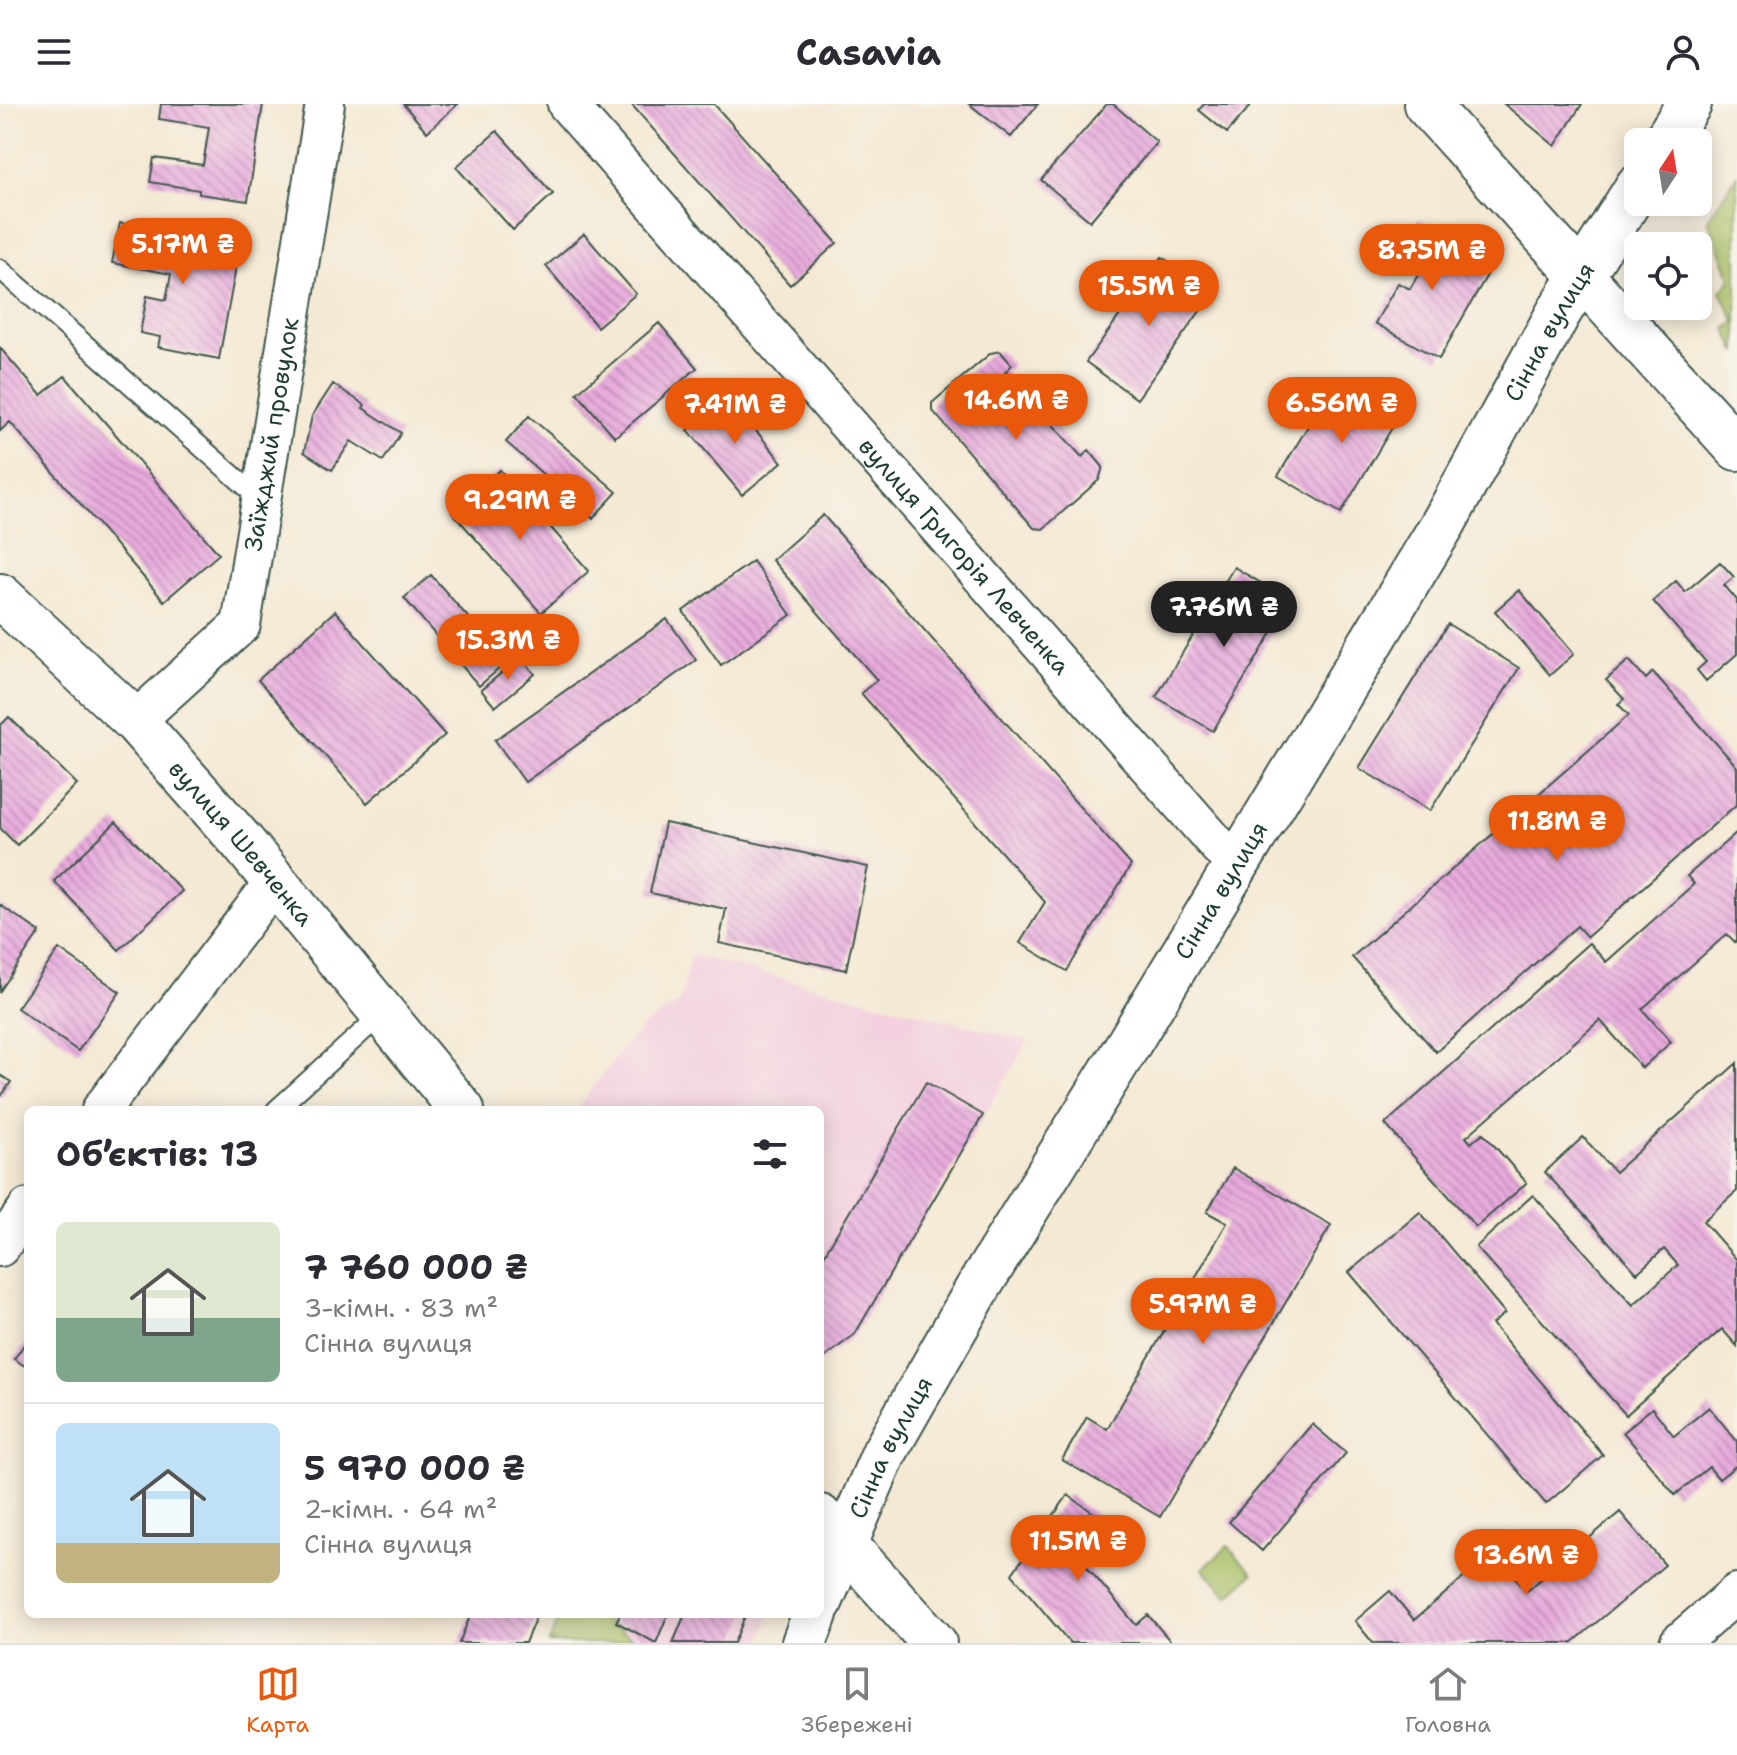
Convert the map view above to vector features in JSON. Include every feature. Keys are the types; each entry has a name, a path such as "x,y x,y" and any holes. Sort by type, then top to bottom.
{"main road":[{"path":"1426,104 1737,448"},
{"path":"1674,128 1689,104"},
{"name":"Сінна вулиця","path":"824,1578 832,1530 884,1453 978,1288 1444,522 1580,277 1624,208"},
{"name":"вулиця Шевченка","path":"0,596 135,721 275,881 459,1106"},
{"path":"832,1530 934,1643"},
{"path":"804,1643 813,1618"}],"street":[{"name":"Заїжджий провулок","path":"135,721 241,625 325,104"},
{"name":"вулиця Григорія Левченка","path":"567,104 1236,866"},
{"path":"104,1106 275,881"},
{"path":"0,1247 24,1214"},
{"path":"1679,1643 1737,1593"}],"lane":[{"path":"0,269 260,499"},
{"path":"280,1106 382,1014"}],"shaded area":[{"path":"691,955 1028,1041 855,1334 824,1358 824,1106 579,1106 626,1044 645,1025 680,1002"},
{"path":"601,1618 769,1618 760,1643 640,1643"}],"green space":[{"path":"1737,175 1737,353 1726,329 1735,322 1721,291 1731,279 1708,219"},
{"path":"1228,1546 1253,1574 1228,1596 1203,1569"},
{"path":"558,1618 601,1618 640,1643 549,1643"}],"building":[{"path":"161,104 263,104 248,201 199,194 199,190 150,182 154,158 203,165 209,127 159,119"},
{"path":"403,104 458,104 427,132"},
{"path":"631,104 714,104 837,243 790,285"},
{"path":"969,104 1038,104 1011,137"},
{"path":"1107,104 1113,104 1157,142 1090,221 1041,180"},
{"path":"1204,104 1252,104 1227,133 1199,110"},
{"path":"1504,104 1582,104 1555,146"},
{"path":"497,131 553,194 513,230 456,167"},
{"path":"1419,219 1462,244 1455,256 1487,275 1439,359 1375,323 1398,283 1410,289 1422,268 1398,256"},
{"path":"120,223 240,245 219,359 158,347 160,337 140,333 147,296 166,300 171,274 112,263"},
{"path":"584,234 636,294 597,327 546,266"},
{"path":"1162,257 1213,293 1137,399 1086,362"},
{"path":"659,323 697,368 615,437 577,393"},
{"path":"0,348 41,395 65,376 219,554 164,601 10,422 0,431"},
{"path":"1000,351 1012,365 1005,372 1082,457 1089,450 1103,467 1099,480 1043,529 1034,528 932,410 932,403 991,353"},
{"path":"1378,383 1408,401 1341,513 1278,476 1331,388 1363,407"},
{"path":"333,384 401,433 383,461 351,441 332,470 304,452 312,416"},
{"path":"728,397 782,462 742,495 688,430"},
{"path":"529,416 617,492 593,518 506,442"},
{"path":"500,470 589,571 541,613 452,512"},
{"path":"823,515 1131,865 1067,971 1020,943 1045,902 861,693 877,680 772,560"},
{"path":"753,561 791,615 721,665 683,611"},
{"path":"1720,562 1734,577 1724,585 1737,600 1737,654 1706,681 1697,670 1706,662 1653,601 1676,581 1685,592"},
{"path":"1234,567 1291,601 1213,731 1156,697"},
{"path":"431,575 507,662 479,686 404,598"},
{"path":"1519,590 1574,654 1550,675 1495,611"},
{"path":"335,611 445,735 367,803 258,680"},
{"path":"667,619 696,660 525,782 495,740"},
{"path":"1448,624 1519,668 1430,811 1359,768"},
{"path":"521,657 535,674 495,707 481,690"},
{"path":"1629,660 1646,679 1653,672 1737,767 1737,804 1587,937 1577,926 1436,1052 1352,957 1629,715 1618,704 1624,699 1606,680"},
{"path":"9,717 77,784 17,845 0,828 0,726"},
{"path":"116,822 182,891 119,950 54,881"},
{"path":"665,823 868,867 846,970 719,943 726,909 650,893"},
{"path":"1737,832 1737,940 1735,942 1727,934 1642,1009 1671,1042 1642,1068 1600,1020 1466,1137 1471,1143 1483,1133 1527,1183 1476,1227 1385,1124 1589,943 1606,962 1694,884 1687,876"},
{"path":"0,905 40,932 0,991"},
{"path":"59,949 120,992 78,1051 17,1008"},
{"path":"1737,1063 1737,1191 1703,1221 1737,1260 1737,1346 1722,1329 1626,1415 1476,1247 1533,1195 1633,1305 1678,1265 1664,1249 1637,1273 1545,1172 1583,1137 1615,1172"},
{"path":"0,1075 11,1082 0,1098"},
{"path":"926,1082 983,1115 855,1334 824,1358 824,1255"},
{"path":"1233,1168 1331,1225 1160,1517 1062,1460 1087,1417 1107,1429 1227,1223 1207,1212"},
{"path":"1420,1212 1505,1313 1492,1324 1603,1455 1546,1504 1349,1272"},
{"path":"24,1345 24,1365 14,1359"},
{"path":"1709,1407 1737,1441 1737,1465 1719,1479 1709,1467 1675,1495 1623,1432 1652,1408 1674,1436"},
{"path":"1312,1424 1346,1453 1262,1551 1229,1522"},
{"path":"1068,1495 1108,1523 1081,1560 1136,1625 1148,1615 1172,1643 1070,1643 1012,1574"},
{"path":"1620,1512 1665,1565 1572,1643 1373,1643 1355,1621 1390,1591 1414,1620 1494,1552 1527,1591"},
{"path":"469,1618 535,1618 525,1643 459,1643"},
{"path":"618,1618 666,1618 656,1643 616,1622"},
{"path":"683,1618 744,1618 734,1643 673,1643"}]}
